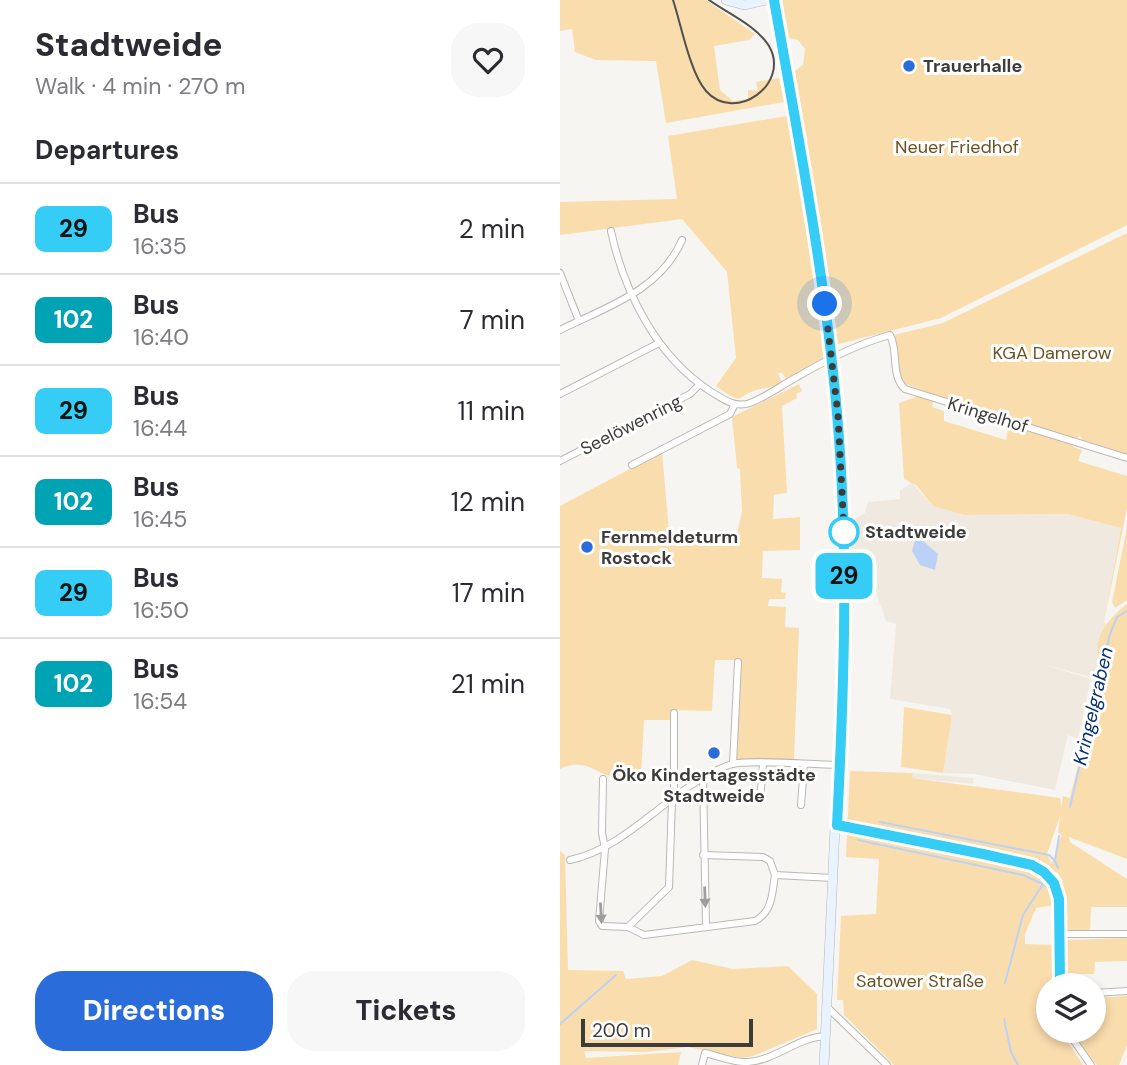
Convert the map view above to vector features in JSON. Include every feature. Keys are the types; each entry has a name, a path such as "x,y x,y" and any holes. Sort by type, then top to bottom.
{"main road":[{"path":"726,0 744,5 766,0"},
{"path":"774,0 823,277 838,415 844,529 837,825 824,1065"}],"street":[{"path":"611,231 618,264 659,343 683,371 699,384 735,404 750,402 830,359"},
{"path":"560,330 632,295 664,271 682,240"},
{"path":"560,274 579,321"},
{"name":"Kringelhof","path":"830,359 890,335 894,346 896,374 905,389 1127,457"},
{"path":"560,394 659,343"},
{"name":"Seelöwenring","path":"560,461 690,394 699,384"},
{"path":"632,465 730,414 735,404"},
{"path":"733,764 738,662"},
{"path":"628,927 669,887 674,713"},
{"path":"570,860 604,845 703,780 733,764 839,765"},
{"path":"760,800 763,764"},
{"path":"802,805 804,765"},
{"path":"603,779 604,845 600,921 606,927 628,927 644,934 760,918 770,904 775,875 768,859 703,855"},
{"path":"703,780 706,926"},
{"path":"837,825 983,854 1037,868 1056,888 1061,934 1060,973"},
{"path":"775,875 833,878"},
{"path":"1061,934 1127,934"},
{"path":"1106,992 1127,991"},
{"path":"827,1007 887,1065"},
{"path":"702,1065 705,1053 752,1061 767,1058 815,1037 826,1036"},
{"path":"1075,1043 1091,1065"}],"shaded area":[{"path":"912,483 933,506 964,515 1067,514 1121,528 1104,622 1107,624 1094,678 1042,664 1091,679 1078,739 1068,735 1055,790 974,774 943,773 952,715 950,709 890,699 896,624 886,621 872,580 851,576 851,521 865,513 868,502 900,499 900,490"},
{"path":"913,773 974,778 973,784 912,778"}],"green space":[{"path":"560,0 706,0 755,34 749,40 714,46 720,90 733,101 748,99 748,90 758,91 756,82 779,78 784,102 666,123 656,61 596,60 575,52 572,29 560,31"},
{"name":"Neuer Friedhof","path":"782,0 1127,0 1127,225 941,318 823,348 823,358 786,379 781,372 778,374 782,382 777,385 753,391 740,398 726,393 716,386 736,358 727,272 682,219 560,235 560,202 677,199 668,136 787,116 791,136 807,141 795,71 803,65 805,49 798,40 789,38"},
{"name":"KGA Damerow","path":"1127,233 1127,456 1083,442 1080,436 1076,439 981,411 981,407 953,402 903,383 897,371 894,335 943,323"},
{"path":"799,384 802,391 796,394 797,398 782,406 787,493 774,495 773,519 800,517 800,550 763,551 762,578 782,579 781,592 786,593 785,599 769,599 768,606 786,607 785,627 799,628 794,761 736,759 741,660 715,660 712,711 672,710 672,720 644,720 641,776 613,777 583,765 560,769 560,506 662,452 670,543 736,538 742,512 740,469 737,468 732,417"},
{"path":"918,396 933,401 932,407 944,411 944,421 1006,440 1009,424 1073,443 1073,447 1082,450 1078,461 1127,476 1127,508 1104,622 1121,528 1067,514 964,515 933,506 917,486 904,479 899,403"},
{"path":"1127,527 1127,600 1115,608 1112,602"},
{"name":"Satower Straße","path":"1127,604 1127,859 1069,837 1070,842 1127,879 1127,907 1091,907 1090,931 1068,930 1067,905 1060,883 1063,881 1057,872 1048,883 1055,905 1036,908 1025,934 1025,944 1055,945 1054,973 1036,973 1036,1043 1069,1043 1083,1065 894,1065 844,1015 843,1000 837,1000 841,916 876,914 879,859 846,857 850,771 913,773 912,778 1060,798 1061,807 1063,796 1070,798 1102,665 1098,657 1099,640 1113,616","holes":["1060,815 1058,832 1061,835 1052,863 1047,854"]},
{"path":"904,707 952,715 943,773 901,767"},
{"path":"560,851 565,855 568,970 623,971 626,979 662,976 692,960 733,969 788,966 817,994 817,1029 753,1056 742,1058 688,1047 646,1052 584,1051 586,1058 681,1052 678,1065 560,1065"},
{"path":"1127,938 1127,961 1095,962 1094,973 1065,973 1067,940"},
{"path":"1127,996 1127,1045 1119,1065 1097,1065 1082,1048 1085,1044 1081,1047 1079,1043 1106,1043 1106,997"}],"water":[{"path":"921,539 938,554 935,570 920,565 912,551 915,540"}],"waterway":[{"name":"Kringelgraben","path":"1070,807 1110,634 1117,617 1127,611"},
{"path":"880,822 1049,855 1055,861"},
{"name":"Kringelgraben","path":"1058,868 1055,861 1059,836"},
{"path":"858,840 1023,875 1049,887 1054,904"},
{"name":"Kringelgraben","path":"1005,983 1023,915 1043,884"},
{"path":"560,1024 616,975"},
{"name":"Kringelgraben","path":"1004,1019 1011,1052 1018,1065"}],"tram line":[{"path":"673,0 700,83 718,100 731,103 744,101 757,95 766,86 773,74 774,60 764,39 709,0"}],"bus line":[{"name":"29","path":"774,0 823,277 838,415 844,576 837,825 1032,865 1044,872 1054,883 1059,899 1060,973"}],"place":[{"name":"Trauerhalle","path":"909,66"},
{"name":"Stadtweide","path":"844,532"},
{"name":"Fernmeldeturm Rostock","path":"587,547"},
{"name":"Öko Kindertagesstädte Stadtweide","path":"714,753"}],"route":[{"path":"825,304 838,415 844,532"}]}
